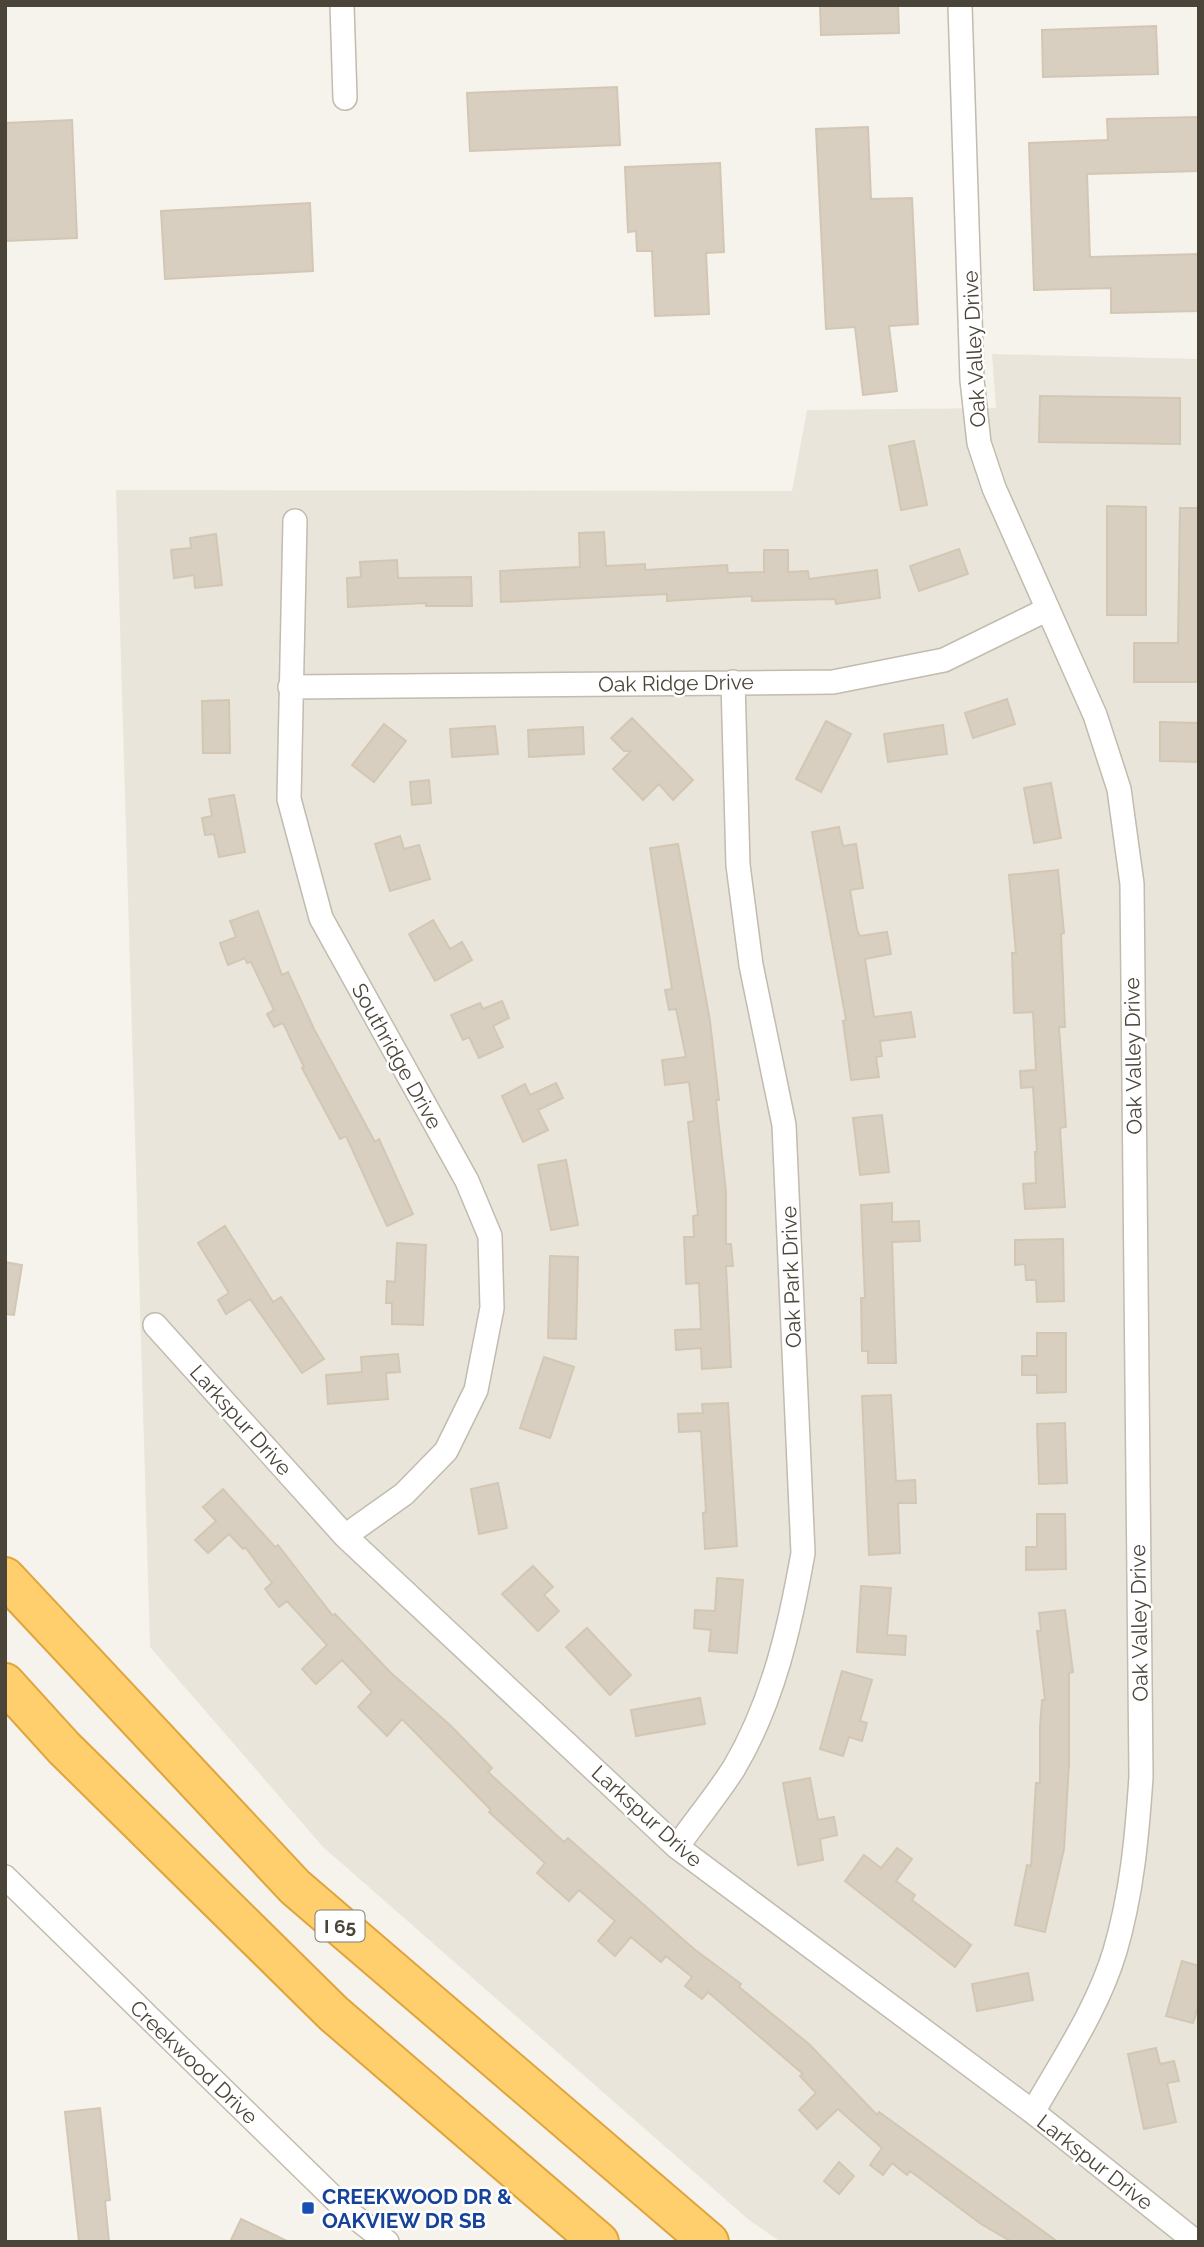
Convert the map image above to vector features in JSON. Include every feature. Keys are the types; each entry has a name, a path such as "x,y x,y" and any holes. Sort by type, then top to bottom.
{"highway":[{"name":"I 65","path":"5,1577 295,1887 709,2242"},
{"path":"5,1683 64,1748 334,2014 599,2242"}],"street":[{"path":"342,5 345,97"},
{"name":"Oak Valley Drive","path":"960,5 972,380 979,443 994,488 1095,715 1119,789 1132,884 1141,1777 1136,1862 1115,1953 1089,2012 1033,2112"},
{"name":"Southridge Drive","path":"295,521 289,799 321,918 467,1181 490,1236 492,1308 476,1390 446,1451 404,1494 345,1536"},
{"name":"Oak Ridge Drive","path":"290,687 833,682 944,660 1048,609"},
{"name":"Oak Park Drive","path":"677,1847 733,1768 768,1700 793,1610 803,1553 784,1125 751,965 738,865 733,682"},
{"name":"Larkspur Drive","path":"155,1325 345,1536 677,1847 1033,2112 1196,2242"},
{"name":"Creekwood Drive","path":"5,1877 348,2211 387,2242"}],"shaded area":[{"path":"992,354 1199,359 1199,2242 781,2242 749,2220 323,1847 150,1647 116,490 792,491 807,410 996,408"}],"building":[{"path":"820,5 898,5 899,33 821,35"},
{"path":"1156,26 1158,74 1043,77 1042,30"},
{"path":"617,87 620,145 470,151 467,93"},
{"path":"1199,117 1199,171 1087,174 1090,257 1199,254 1199,311 1111,313 1111,288 1034,290 1029,143 1108,140 1107,119"},
{"path":"72,120 77,238 5,241 5,123"},
{"path":"868,127 871,199 912,198 918,324 889,326 897,391 863,395 855,327 826,329 816,129"},
{"path":"720,163 724,252 706,253 709,314 655,316 652,251 637,251 636,231 628,232 625,167"},
{"path":"310,203 313,271 165,279 161,211"},
{"path":"1040,396 1180,398 1180,444 1039,442"},
{"path":"914,441 927,505 901,510 889,446"},
{"path":"1107,506 1146,507 1146,615 1107,615"},
{"path":"1180,508 1199,508 1199,682 1134,682 1134,643 1178,643"},
{"path":"604,532 606,566 645,564 645,570 727,565 728,573 764,572 764,550 788,550 788,572 808,571 809,579 877,570 880,598 836,604 835,599 752,601 752,596 667,601 667,594 501,602 500,571 580,567 579,533"},
{"path":"216,534 222,585 195,588 194,575 174,578 171,550 191,548 190,538"},
{"path":"959,549 968,574 919,591 910,566"},
{"path":"397,560 398,578 471,577 472,606 426,606 426,603 348,607 347,578 361,577 360,562"},
{"path":"1007,699 1015,724 973,738 965,713"},
{"path":"229,700 230,753 203,753 202,701"},
{"path":"632,718 693,780 673,800 659,784 643,800 613,769 631,751 624,751 611,738"},
{"path":"826,721 851,734 821,792 796,779"},
{"path":"1160,722 1199,723 1199,762 1160,761"},
{"path":"384,724 406,741 374,782 352,765"},
{"path":"943,725 947,754 888,762 884,734"},
{"path":"495,726 498,754 452,757 450,729"},
{"path":"583,727 584,754 529,757 528,730"},
{"path":"429,780 431,803 412,805 410,782"},
{"path":"1051,783 1061,838 1034,843 1024,788"},
{"path":"234,795 245,852 219,857 214,834 205,835 202,818 212,816 209,799"},
{"path":"839,827 843,846 856,844 863,888 850,890 857,930 860,936 887,932 891,954 865,959 874,1017 911,1012 915,1037 880,1041 882,1056 876,1057 879,1077 851,1080 843,1021 846,1020 812,832"},
{"path":"400,836 404,849 419,845 430,879 390,891 375,844"},
{"path":"678,844 710,1021 719,1100 716,1100 726,1192 726,1244 731,1244 733,1266 726,1266 731,1367 702,1369 701,1348 676,1350 675,1330 701,1329 699,1283 686,1284 684,1237 694,1237 693,1216 698,1215 688,1122 694,1121 689,1082 665,1085 662,1060 686,1057 676,1009 669,1010 665,990 672,989 650,848"},
{"path":"1058,870 1064,933 1061,934 1065,1027 1059,1027 1066,1127 1060,1128 1065,1207 1025,1209 1023,1184 1036,1183 1037,1152 1033,1087 1021,1088 1020,1071 1036,1070 1033,1012 1014,1013 1012,953 1016,953 1009,875"},
{"path":"258,911 282,975 288,972 314,1029 375,1142 379,1139 413,1214 387,1226 346,1136 340,1139 302,1068 304,1067 283,1023 274,1027 267,1014 274,1010 251,962 247,963 245,958 228,965 220,943 236,937 230,921"},
{"path":"433,920 450,949 462,942 472,960 435,981 409,934"},
{"path":"502,1001 509,1018 493,1026 503,1047 479,1058 469,1037 463,1040 451,1015 480,1003 483,1009"},
{"path":"556,1083 563,1098 538,1110 548,1130 523,1142 502,1096 525,1084 530,1095"},
{"path":"882,1115 889,1172 860,1175 853,1118"},
{"path":"566,1160 578,1225 551,1230 538,1165"},
{"path":"892,1203 892,1222 919,1221 920,1241 892,1242 896,1363 868,1363 868,1351 862,1351 861,1298 865,1298 861,1205"},
{"path":"225,1226 273,1302 281,1297 324,1359 302,1373 250,1299 226,1314 218,1300 229,1293 198,1243"},
{"path":"1063,1239 1064,1301 1037,1302 1036,1280 1026,1280 1025,1264 1015,1265 1015,1240"},
{"path":"397,1243 426,1245 423,1325 392,1324 392,1303 386,1303 387,1281 395,1282"},
{"path":"550,1256 578,1257 576,1339 548,1338"},
{"path":"5,1262 22,1265 14,1315 5,1314"},
{"path":"1037,1333 1066,1333 1066,1392 1037,1393 1037,1375 1022,1375 1022,1356 1037,1356"},
{"path":"398,1354 400,1372 386,1373 388,1399 328,1404 326,1375 362,1372 361,1357"},
{"path":"544,1357 574,1367 550,1438 520,1428"},
{"path":"891,1395 896,1481 915,1480 916,1503 898,1503 900,1553 869,1555 862,1396"},
{"path":"728,1403 737,1546 705,1549 703,1513 706,1512 701,1431 679,1432 678,1414 703,1413 702,1404"},
{"path":"1065,1423 1067,1483 1039,1484 1037,1424"},
{"path":"498,1483 507,1528 479,1534 471,1489"},
{"path":"223,1489 275,1547 278,1545 333,1616 335,1614 391,1673 450,1725 492,1768 488,1772 564,1842 568,1838 694,1949 741,1984 739,1987 809,2044 877,2115 879,2112 1058,2242 1012,2242 981,2224 910,2171 907,2175 892,2163 883,2175 870,2165 882,2148 838,2109 817,2129 799,2110 816,2093 800,2076 803,2074 708,1992 702,1999 685,1986 692,1977 666,1956 661,1962 631,1937 615,1956 598,1941 615,1921 579,1890 569,1901 537,1873 545,1863 489,1812 491,1810 402,1719 387,1736 358,1707 372,1692 342,1660 316,1684 302,1669 327,1645 287,1601 279,1607 265,1589 272,1583 245,1547 243,1549 229,1534 208,1553 195,1540 216,1521 203,1507"},
{"path":"1037,1514 1065,1514 1066,1569 1026,1570 1026,1547 1037,1547"},
{"path":"533,1566 553,1587 544,1595 559,1611 538,1631 502,1594"},
{"path":"717,1578 743,1580 737,1653 709,1651 711,1630 694,1628 695,1610 715,1611"},
{"path":"861,1586 891,1588 887,1635 906,1636 905,1655 857,1652"},
{"path":"1065,1610 1073,1672 1069,1673 1069,1764 1064,1849 1045,1932 1015,1925 1027,1865 1031,1866 1036,1783 1040,1783 1040,1727 1042,1700 1045,1700 1037,1631 1041,1631 1039,1613"},
{"path":"587,1628 631,1675 610,1695 566,1647"},
{"path":"842,1671 872,1680 860,1721 867,1723 862,1741 849,1737 843,1756 820,1749"},
{"path":"700,1698 705,1724 636,1736 631,1710"},
{"path":"810,1778 818,1820 834,1817 837,1835 820,1839 823,1860 798,1865 783,1783"},
{"path":"897,1848 912,1859 896,1881 915,1895 912,1900 971,1945 955,1967 845,1881 864,1855 881,1868"},
{"path":"1182,1961 1199,1966 1199,2004 1193,2023 1166,2016"},
{"path":"1028,1973 1033,2000 977,2011 972,1984"},
{"path":"1156,2048 1160,2064 1174,2061 1179,2081 1167,2083 1176,2122 1144,2129 1128,2054"},
{"path":"100,2108 110,2200 105,2201 109,2242 79,2242 65,2112"},
{"path":"839,2162 854,2176 839,2194 824,2181"},
{"path":"241,2219 289,2242 230,2242"}],"place":[{"name":"CREEKWOOD DR & OAKVIEW DR SB","path":"308,2208"}]}
